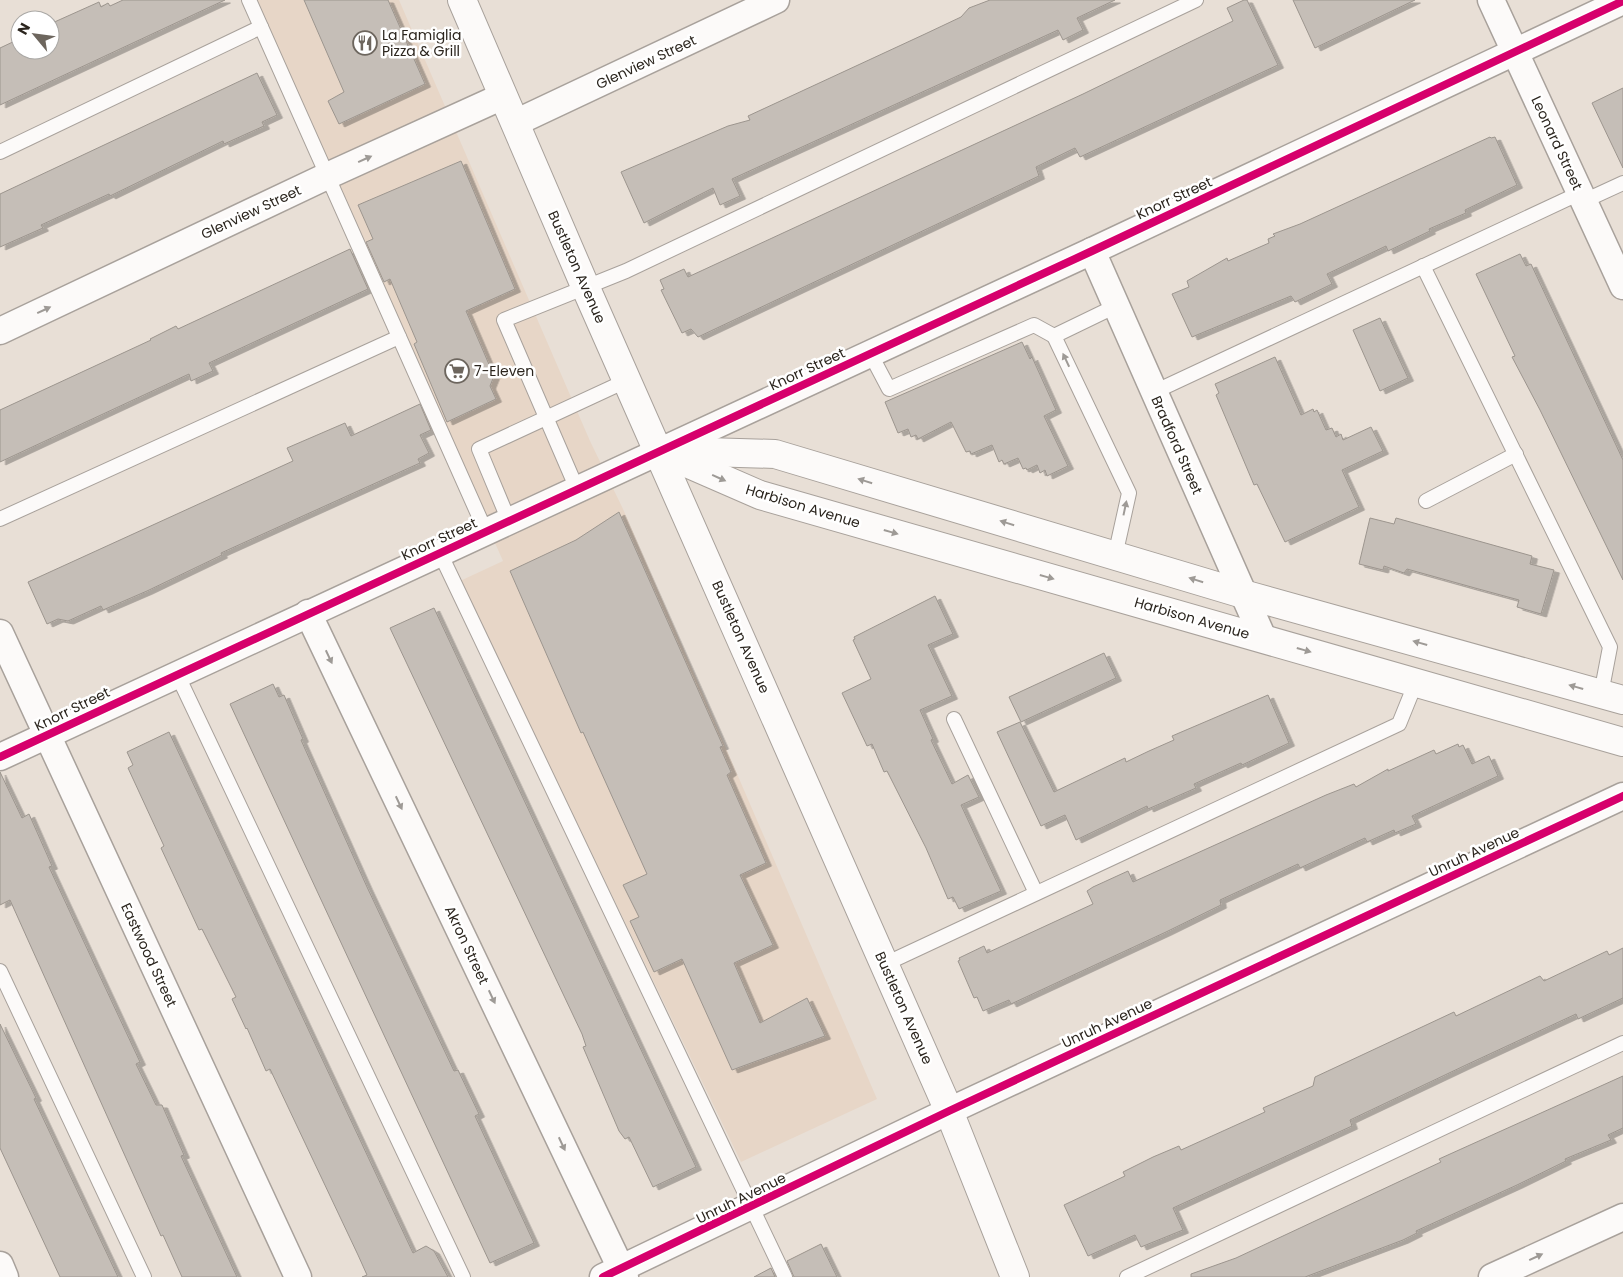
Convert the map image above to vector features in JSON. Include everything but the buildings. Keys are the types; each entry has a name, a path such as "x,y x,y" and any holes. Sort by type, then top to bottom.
{"main road":[{"name":"Bustleton Avenue","path":"462,0 585,286 949,1110 1015,1277"},
{"path":"659,451 775,454 1243,594 1612,697"},
{"name":"Harbison Avenue","path":"659,451 760,495 1623,742"}],"street":[{"name":"Glenview Street","path":"515,123 776,0"},
{"name":"Leonard Street","path":"1490,0 1516,52 1623,286"},
{"name":"Knorr Street","path":"0,757 1092,251 1623,1"},
{"name":"Glenview Street","path":"0,331 327,176 504,96"},
{"name":"Bradford Street","path":"1092,251 1263,638"},
{"name":"Akron Street","path":"308,613 616,1274"},
{"name":"Eastwood Street","path":"0,633 298,1277"},
{"name":"Unruh Avenue","path":"616,1274 949,1110 1623,796"},
{"path":"1492,1277 1623,1217"},
{"path":"0,1265 5,1277"}],"lane":[{"path":"249,0 486,532"},
{"path":"577,489 504,320 626,271 1196,0"},
{"path":"0,152 261,27"},
{"path":"1154,392 1424,266 1582,197 1623,183"},
{"path":"1424,266 1610,647 1612,697"},
{"path":"1054,336 1116,306"},
{"path":"870,353 889,389 1034,325 1054,336 1129,492 1115,556"},
{"path":"0,519 399,336"},
{"path":"509,521 479,449 628,380"},
{"path":"1426,500 1516,454"},
{"path":"440,553 785,1277"},
{"path":"177,674 463,1277"},
{"path":"885,964 1399,724 1416,682"},
{"path":"954,719 1036,893"},
{"path":"0,971 144,1277"},
{"path":"1127,1277 1623,1043"}],"shaded area":[{"path":"255,0 399,0 590,441 623,509 877,1099 741,1162 460,581 503,561"}],"cycle path":[{"path":"0,757 1092,251 1623,1"},
{"path":"603,1277 949,1111 1623,796"}],"place":[{"name":"La Famiglia Pizza & Grill","path":"365,43"},
{"name":"7-Eleven","path":"457,371"}]}
